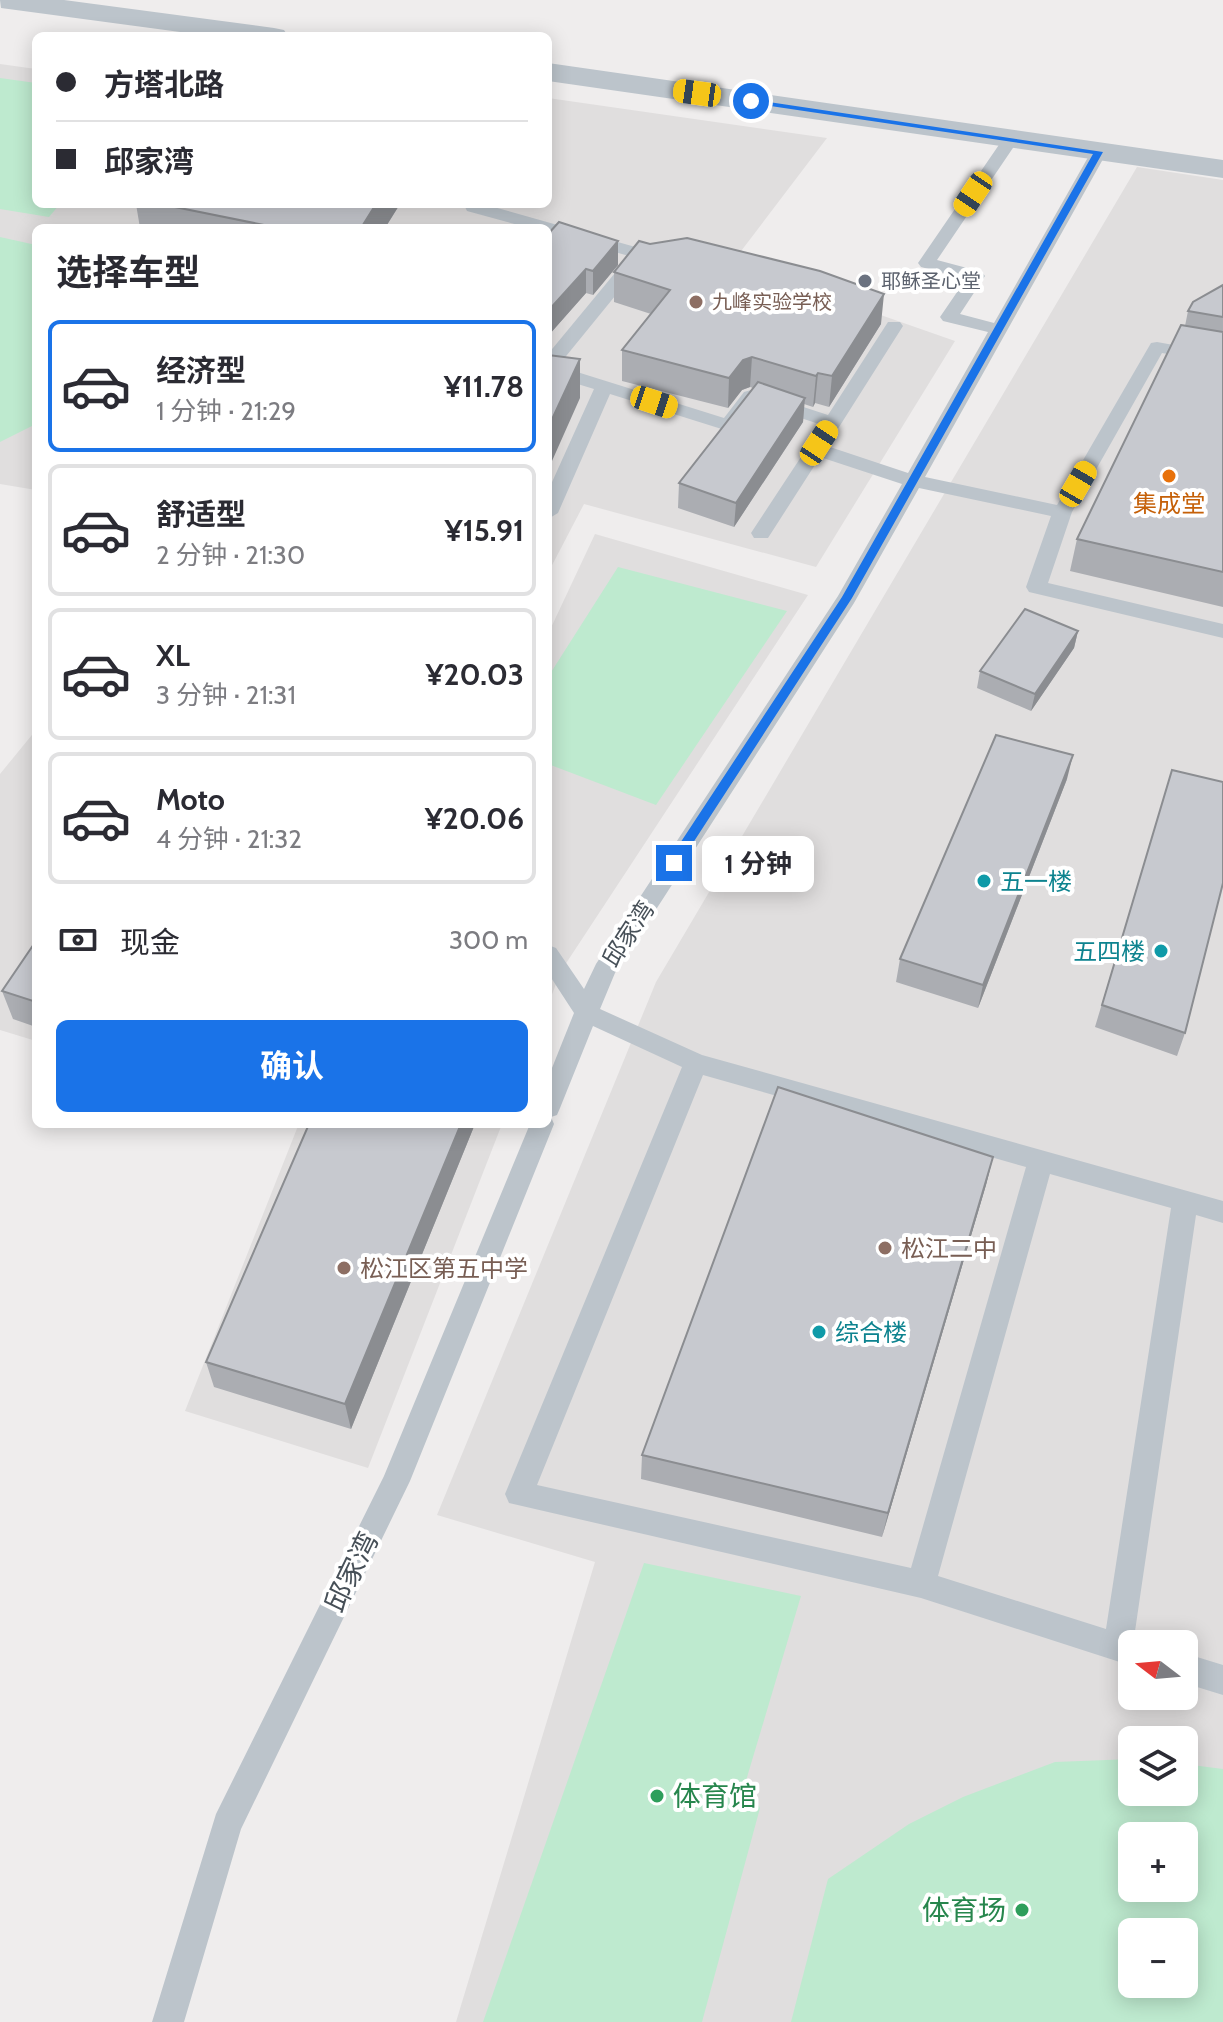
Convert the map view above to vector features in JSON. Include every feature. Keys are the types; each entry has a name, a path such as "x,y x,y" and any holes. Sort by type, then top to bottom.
{"street":[{"path":"1,0 244,32"},
{"path":"552,73 1223,169"}],"lane":[{"path":"998,329 949,317 976,276 927,263 1011,139"},
{"name":"邱家湾","path":"552,1098 604,970 847,598 1099,152"},
{"path":"484,208 535,224"},
{"path":"552,229 647,255 552,362"},
{"path":"761,533 894,326"},
{"path":"1223,359 1157,347 1062,512 1036,587 1223,631"},
{"path":"552,368 728,425 751,396 832,422"},
{"path":"552,504 605,386"},
{"path":"819,443 816,449 913,481 1062,512"},
{"path":"552,960 587,1013 696,1063 1223,1212"},
{"path":"696,1063 519,1494 921,1584 1118,1647"},
{"name":"邱家湾","path":"168,2022 227,1825 396,1481 540,1128"},
{"path":"921,1584 1041,1160"},
{"path":"1128,1630 1185,1201"},
{"path":"1198,1672 1223,1680"}],"shaded area":[{"name":"九峰实验学校","path":"0,64 32,68 32,208 552,208 552,99 827,138 732,263 955,341 816,567 584,504 552,565 552,224 32,224 32,489 0,484"},
{"name":"松江二中","path":"1137,167 1223,180 1223,2022 456,2022 595,1562 437,1515 656,982"},
{"path":"595,534 808,595 561,971 552,995 552,625"},
{"path":"32,735 32,1040 0,1030 0,774"},
{"name":"松江区第五中学","path":"297,1128 500,1128 368,1468 185,1411"}],"green space":[{"path":"0,78 32,82 32,208 57,208 49,217 0,209"},
{"path":"0,237 32,244 32,426 0,442"},
{"path":"618,567 787,611 656,805 552,766 552,671"},
{"name":"体育馆","path":"644,1563 801,1596 745,1784 760,1808 702,2022 483,2022"},
{"name":"体育场","path":"1118,1760 1118,1806 1198,1806 1198,1766 1223,1769 1223,2022 791,2022 828,1879 909,1824 963,1797 1055,1762"}],"building":[{"path":"180,208 374,208 364,224 259,224"},
{"path":"559,222 618,241 593,271 586,269 552,307 552,230"},
{"path":"687,238 820,271 884,294 832,376 818,373 816,376 752,357 743,360 729,378 622,350 670,290 614,272 639,241 650,244"},
{"path":"1223,285 1223,317 1188,311 1193,302"},
{"name":"集成堂","path":"1181,325 1223,332 1223,572 1077,539"},
{"path":"552,356 580,359 552,419"},
{"path":"758,382 805,398 736,503 679,483"},
{"path":"1025,609 1078,631 1035,694 980,671"},
{"name":"五一楼","path":"996,735 1073,755 983,985 900,959"},
{"name":"五四楼","path":"1172,770 1223,782 1223,883 1185,1033 1102,1005"},
{"path":"32,947 32,1001 2,991"},
{"name":"综合楼","path":"778,1087 993,1157 888,1513 642,1455"},
{"name":"松江区第五中学","path":"307,1128 459,1128 345,1404 206,1362"}],"place":[{"name":"耶稣圣心堂","path":"865,281"},
{"name":"九峰实验学校","path":"696,302"},
{"name":"集成堂","path":"1169,476"},
{"name":"五一楼","path":"984,881"},
{"name":"五四楼","path":"1161,951"},
{"name":"松江二中","path":"885,1248"},
{"name":"松江区第五中学","path":"344,1268"},
{"name":"综合楼","path":"819,1332"},
{"name":"体育馆","path":"657,1796"},
{"name":"体育场","path":"1022,1910"}],"route":[{"path":"674,863 847,598 1099,152 751,101"}]}
